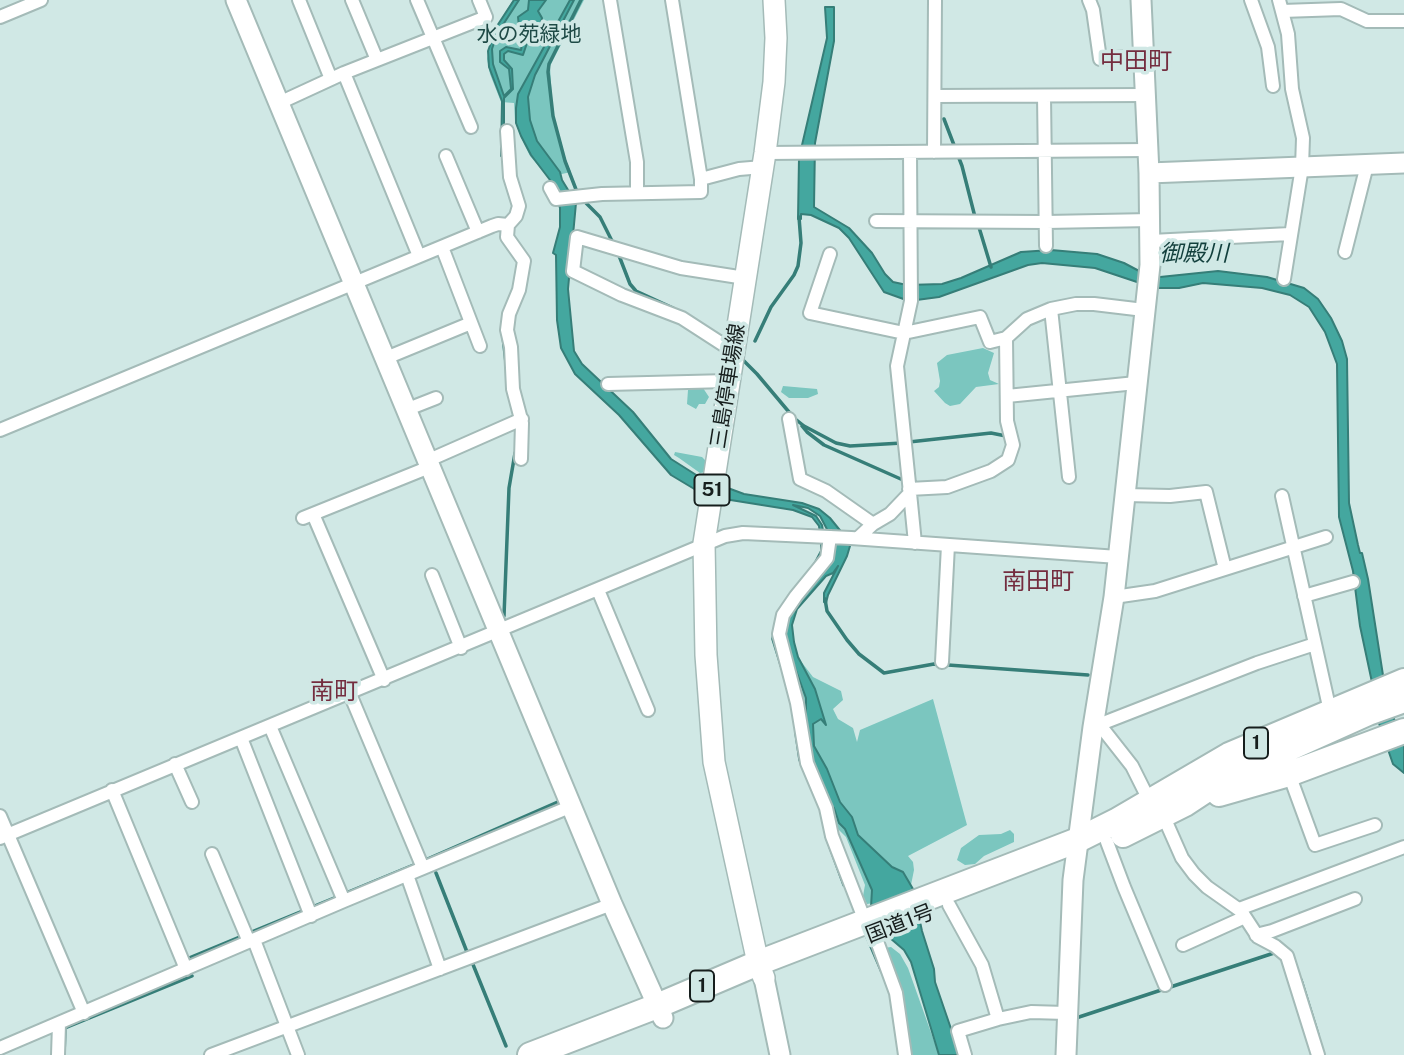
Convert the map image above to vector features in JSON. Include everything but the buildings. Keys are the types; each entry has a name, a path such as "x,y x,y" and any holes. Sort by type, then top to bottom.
{"highway":[{"name":"1","path":"1112,832 1156,808 1229,755 1404,681"},
{"name":"1","path":"920,909 1078,848 1226,777 1368,713 1404,700"},
{"name":"1","path":"1156,808 1185,804 1289,774 1404,731"},
{"name":"1","path":"1185,804 1226,777"},
{"name":"国道1号","path":"566,1055 761,970 920,909 949,905 1078,848"},
{"name":"国道1号","path":"530,1055 660,1012"}],"main road":[{"name":"三島停車場線","path":"761,970 714,762 707,667 704,543 764,160 774,82 774,0"}],"street":[{"path":"0,16 41,0"},
{"path":"236,0 431,463 612,904 660,1012"},
{"path":"299,0 331,79"},
{"path":"352,0 377,60"},
{"path":"417,0 471,127"},
{"path":"279,103 344,73 486,17 479,0"},
{"path":"610,0 637,162 637,193"},
{"path":"550,188 556,200 637,193 701,192 702,179 672,0"},
{"path":"934,152 935,0"},
{"path":"1089,0 1100,59 1144,57"},
{"path":"1066,1055 1071,902 1114,597 1151,241 1141,0"},
{"path":"1251,0 1268,47 1273,86"},
{"path":"1284,279 1302,167 1303,138 1292,89 1289,44 1281,5 1341,9 1367,21 1404,20"},
{"path":"344,73 419,256"},
{"path":"935,96 1145,95"},
{"path":"1044,96 1046,246"},
{"path":"507,131 510,177 519,206 516,216 508,225 509,242 524,261 519,290 506,330 511,347 513,389 522,419 521,459"},
{"path":"702,179 764,160 910,152 1148,150"},
{"path":"910,152 911,301 897,366 915,542"},
{"path":"446,156 478,232"},
{"path":"1149,173 1404,163"},
{"path":"1345,252 1367,165"},
{"path":"876,221 1151,220"},
{"path":"0,430 478,232 498,224 508,225"},
{"path":"1151,241 1290,234"},
{"path":"733,352 682,318 622,295 573,271 577,237 681,268 745,278"},
{"path":"442,247 480,346"},
{"path":"830,254 810,313 904,333 980,317 990,342 1006,338 1027,319 1051,309 1094,304 1144,310"},
{"path":"1051,309 1069,477"},
{"path":"386,358 471,323"},
{"path":"855,538 890,514 910,491 947,487 983,475 1008,460 1013,445 1007,427 1006,338"},
{"path":"608,384 728,381"},
{"path":"1007,396 1136,383"},
{"path":"408,409 436,398"},
{"path":"384,680 308,516 431,463 522,419"},
{"path":"789,419 800,479 841,500 873,524"},
{"path":"1125,495 1170,496 1206,492 1225,569"},
{"path":"1282,496 1330,711"},
{"path":"4,836 500,632 725,536 743,533 855,538 1118,557"},
{"path":"830,537 827,558 783,615 779,634 797,703 807,763 826,808 832,836 874,926 897,993 905,1055"},
{"path":"1114,597 1155,591 1326,537"},
{"path":"942,662 948,545"},
{"path":"432,575 461,648"},
{"path":"1304,596 1353,582"},
{"path":"598,590 648,710"},
{"path":"1096,725 1257,663 1315,644"},
{"path":"350,694 423,868"},
{"path":"1096,725 1132,766 1182,858 1194,874 1242,913 1256,935 1283,952 1290,961 1318,1055"},
{"path":"270,726 344,901"},
{"path":"242,738 311,916"},
{"path":"175,764 192,802"},
{"path":"1289,774 1315,845 1376,825"},
{"path":"112,790 186,969"},
{"path":"0,1048 572,806"},
{"path":"0,816 4,836 85,1013"},
{"path":"1112,832 1124,887 1165,985"},
{"path":"1183,945 1242,913 1404,847"},
{"path":"212,854 252,941 298,1055"},
{"path":"407,875 440,969"},
{"path":"1256,935 1355,899"},
{"path":"211,1055 612,904"},
{"path":"949,905 982,965 998,1019"},
{"path":"761,970 780,1055"},
{"path":"965,1055 958,1031 1031,1012 1066,1013"},
{"path":"58,1055 59,1024"}],"green space":[{"name":"水の苑緑地","path":"513,0 584,0 550,66 553,116 562,151 571,172 548,177 530,156 515,122 514,103 501,102 490,74 487,59 493,32"},
{"path":"983,348 994,353 988,373 990,380 999,384 976,387 960,404 950,406 945,403 934,391 939,387 940,381 937,363 947,355"},
{"path":"783,386 817,389 818,394 808,398 789,398 781,392"},
{"path":"692,387 703,388 709,397 705,404 699,404 696,409 687,404 688,390"},
{"path":"675,452 702,457 705,460 706,472 700,473 674,455"},
{"path":"800,660 813,677 841,691 843,700 833,709 838,719 853,728 857,742 860,730 933,699 967,825 908,856 913,862 914,870 910,890 880,902 867,904 863,896 865,885 846,837 835,826 816,775 789,661"},
{"path":"1010,830 1014,834 1014,842 984,856 975,864 965,865 957,860 961,848 979,835 1001,834"},
{"path":"891,947 900,954 908,968 939,1055 909,1055 884,948"}],"shaded area":[{"path":"514,0 519,0 497,34 492,49 493,64 504,96 511,89 509,69 500,62 500,51 506,47 521,50 528,30 519,27 518,17 528,10 529,0 546,0 538,11 542,18 541,23 531,31 523,55 508,51 504,54 504,60 512,69 513,89 504,98 504,156 501,156 502,101 489,67 488,51 497,26"},
{"path":"570,0 574,0 535,75 528,97 530,120 537,141 560,172 576,203 568,289 574,351 582,364 633,412 671,459 701,478 744,494 802,503 819,509 847,539 850,546 847,556 826,603 824,593 838,566 797,609 792,625 798,657 815,689 826,725 821,719 813,724 814,746 827,769 840,802 852,817 858,835 892,867 903,872 913,889 935,982 960,1055 939,1055 911,962 904,950 890,938 871,907 872,890 811,763 806,739 806,698 783,635 788,616 824,567 830,535 820,516 808,508 793,505 816,516 822,525 825,542 821,558 812,568 821,551 821,541 819,526 812,517 793,510 718,498 696,490 671,475 619,415 575,374 561,348 557,320 556,255 553,253 560,227 560,208 550,180 531,155 521,136 516,123 516,108 518,94"},
{"path":"825,7 834,7 834,41 815,143 814,207 849,228 893,282 907,285 942,284 1021,252 1051,250 1097,254 1160,277 1218,271 1267,277 1304,288 1318,299 1331,318 1347,359 1349,503 1368,579 1387,701 1404,744 1404,773 1393,764 1373,706 1373,687 1360,626 1353,571 1339,517 1337,364 1325,332 1309,307 1290,295 1262,288 1203,283 1179,288 1155,288 1095,268 1042,263 1028,265 939,297 909,301 884,292 849,238 839,228 811,215 801,214 801,219 798,219 799,158 827,38"}],"waterway":[{"path":"577,192 565,161 553,116 548,72 549,64 581,0"},
{"path":"944,119 962,166 975,217"},
{"path":"584,201 600,217 613,243"},
{"path":"755,341 771,307 798,266 801,243 799,217"},
{"path":"978,224 991,267"},
{"path":"618,253 630,284 636,291 673,308"},
{"path":"503,336 506,363"},
{"path":"741,358 794,418 836,443 850,446 902,443"},
{"path":"802,426 824,445 903,480"},
{"path":"909,442 991,433 1006,436"},
{"path":"504,616 509,488 515,453"},
{"path":"825,599 827,611 847,640 859,654 884,673 934,664 1088,675"},
{"path":"776,621 773,639 782,668"},
{"path":"796,733 800,760"},
{"path":"423,861 560,801"},
{"path":"826,836 844,885"},
{"path":"346,893 416,864"},
{"path":"436,873 467,952"},
{"path":"249,933 339,896"},
{"path":"864,930 882,972"},
{"path":"189,958 242,936"},
{"path":"1076,1018 1274,953"},
{"path":"472,962 506,1046"},
{"path":"64,1055 65,1028 192,976"},
{"path":"1301,980 1318,1035"}],"district":[{"name":"中田町","path":"1136,62"},
{"name":"南田町","path":"1038,582"},
{"name":"南町","path":"334,692"}],"water label":[{"name":"御殿川","path":"1194,254"}]}
